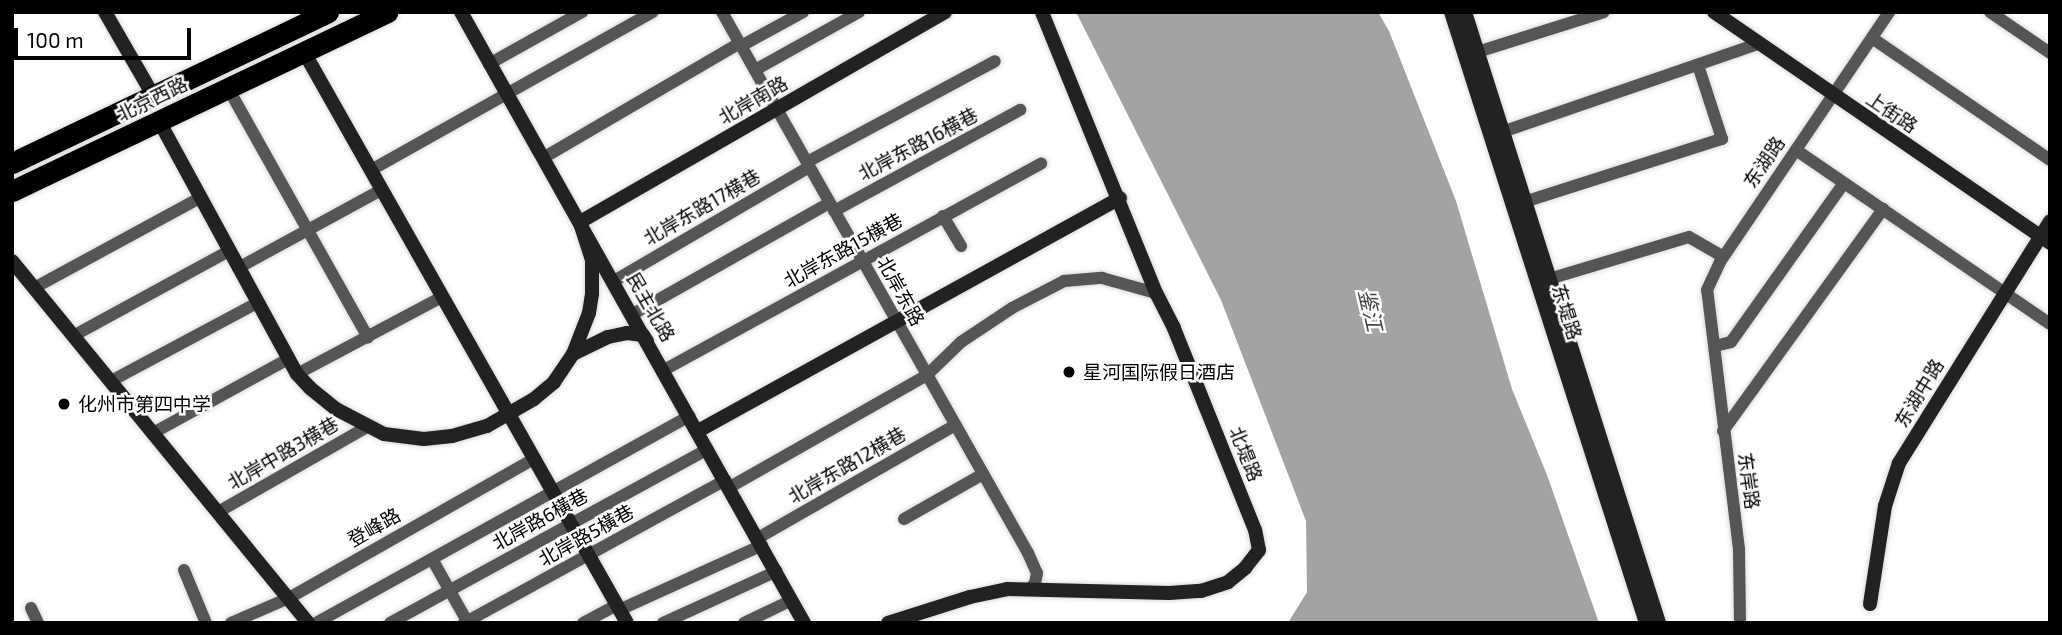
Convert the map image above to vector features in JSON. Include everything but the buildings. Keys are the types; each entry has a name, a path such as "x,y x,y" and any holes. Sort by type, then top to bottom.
{"highway":[{"name":"北京西路","path":"12,163 153,95 293,20 328,12"},
{"name":"北京西路","path":"12,191 387,12"}],"street":[{"path":"105,12 153,95"},
{"name":"民主北路","path":"461,12 654,351 804,623"},
{"path":"489,64 582,12"},
{"path":"370,170 653,12"},
{"path":"543,158 803,12"},
{"path":"755,70 859,12"},
{"name":"北岸南路","path":"580,222 945,12"},
{"name":"北堤路","path":"888,623 986,593 1030,589 1201,591 1228,582 1245,568 1259,550 1250,518 1174,328 1157,293 1042,12"},
{"name":"东堤路","path":"1451,12 1502,132 1659,623"},
{"name":"东堤路","path":"1465,12 1471,54 1646,623"},
{"path":"1471,54 1604,12"},
{"name":"上街路","path":"1714,12 2045,240"},
{"name":"东湖路","path":"1716,346 1707,290 1723,257 1889,12"},
{"path":"1990,12 2048,48"},
{"name":"北岸东路","path":"723,13 1037,573 1053,591"},
{"path":"1872,38 2050,160"},
{"path":"1502,132 1758,44"},
{"path":"304,52 621,613"},
{"name":"北岸东路17横巷","path":"614,281 808,164 995,61"},
{"path":"1524,202 1722,139 1698,65"},
{"path":"228,88 368,337"},
{"name":"北岸东路16横巷","path":"633,314 1020,110"},
{"path":"159,121 297,374 336,409 367,427 402,438 443,437 468,432 509,414 554,382 573,354 589,313 592,260 580,222"},
{"path":"1796,150 2050,324"},
{"name":"北岸东路15横巷","path":"664,370 1041,164"},
{"path":"1716,346 1731,342 1844,183"},
{"path":"238,268 382,190"},
{"path":"34,288 200,198"},
{"path":"698,431 1120,198"},
{"path":"1723,432 1883,209"},
{"path":"943,216 961,246"},
{"name":"东湖中路","path":"1870,604 1885,506 1899,463 2003,292 2045,240 2050,221"},
{"path":"1549,279 1689,237 1723,257"},
{"path":"73,335 229,251"},
{"path":"12,261 309,623"},
{"name":"北岸路5橫巷","path":"467,622 927,375 961,342 1012,308 1063,281 1102,278 1157,293"},
{"path":"297,374 442,298"},
{"path":"111,381 257,303"},
{"path":"573,354 608,337 626,333 643,335 654,351"},
{"name":"东岸路","path":"1716,346 1723,432 1739,549 1740,623"},
{"path":"153,433 288,359"},
{"path":"316,623 690,416"},
{"name":"北岸东路12横巷","path":"583,623 621,613 760,542 955,425"},
{"name":"北岸中路3横巷","path":"218,512 367,427"},
{"name":"北岸路6橫巷","path":"390,623 708,449"},
{"name":"登峰路","path":"231,623 289,598 534,459"},
{"path":"904,519 983,474"},
{"path":"432,559 467,622"},
{"path":"184,570 206,623"},
{"path":"663,623 777,572"},
{"path":"1030,589 1035,583 1037,573"},
{"path":"744,623 792,600"},
{"path":"31,608 38,623"}],"water":[{"name":"鉴江","path":"1076,12 1378,12 1389,31 1456,201 1512,389 1547,475 1599,623 1288,623 1307,592 1306,521 1221,300"}],"place":[{"name":"星河国际假日酒店","path":"1069,372"},
{"name":"化州市第四中学","path":"64,404"}]}
